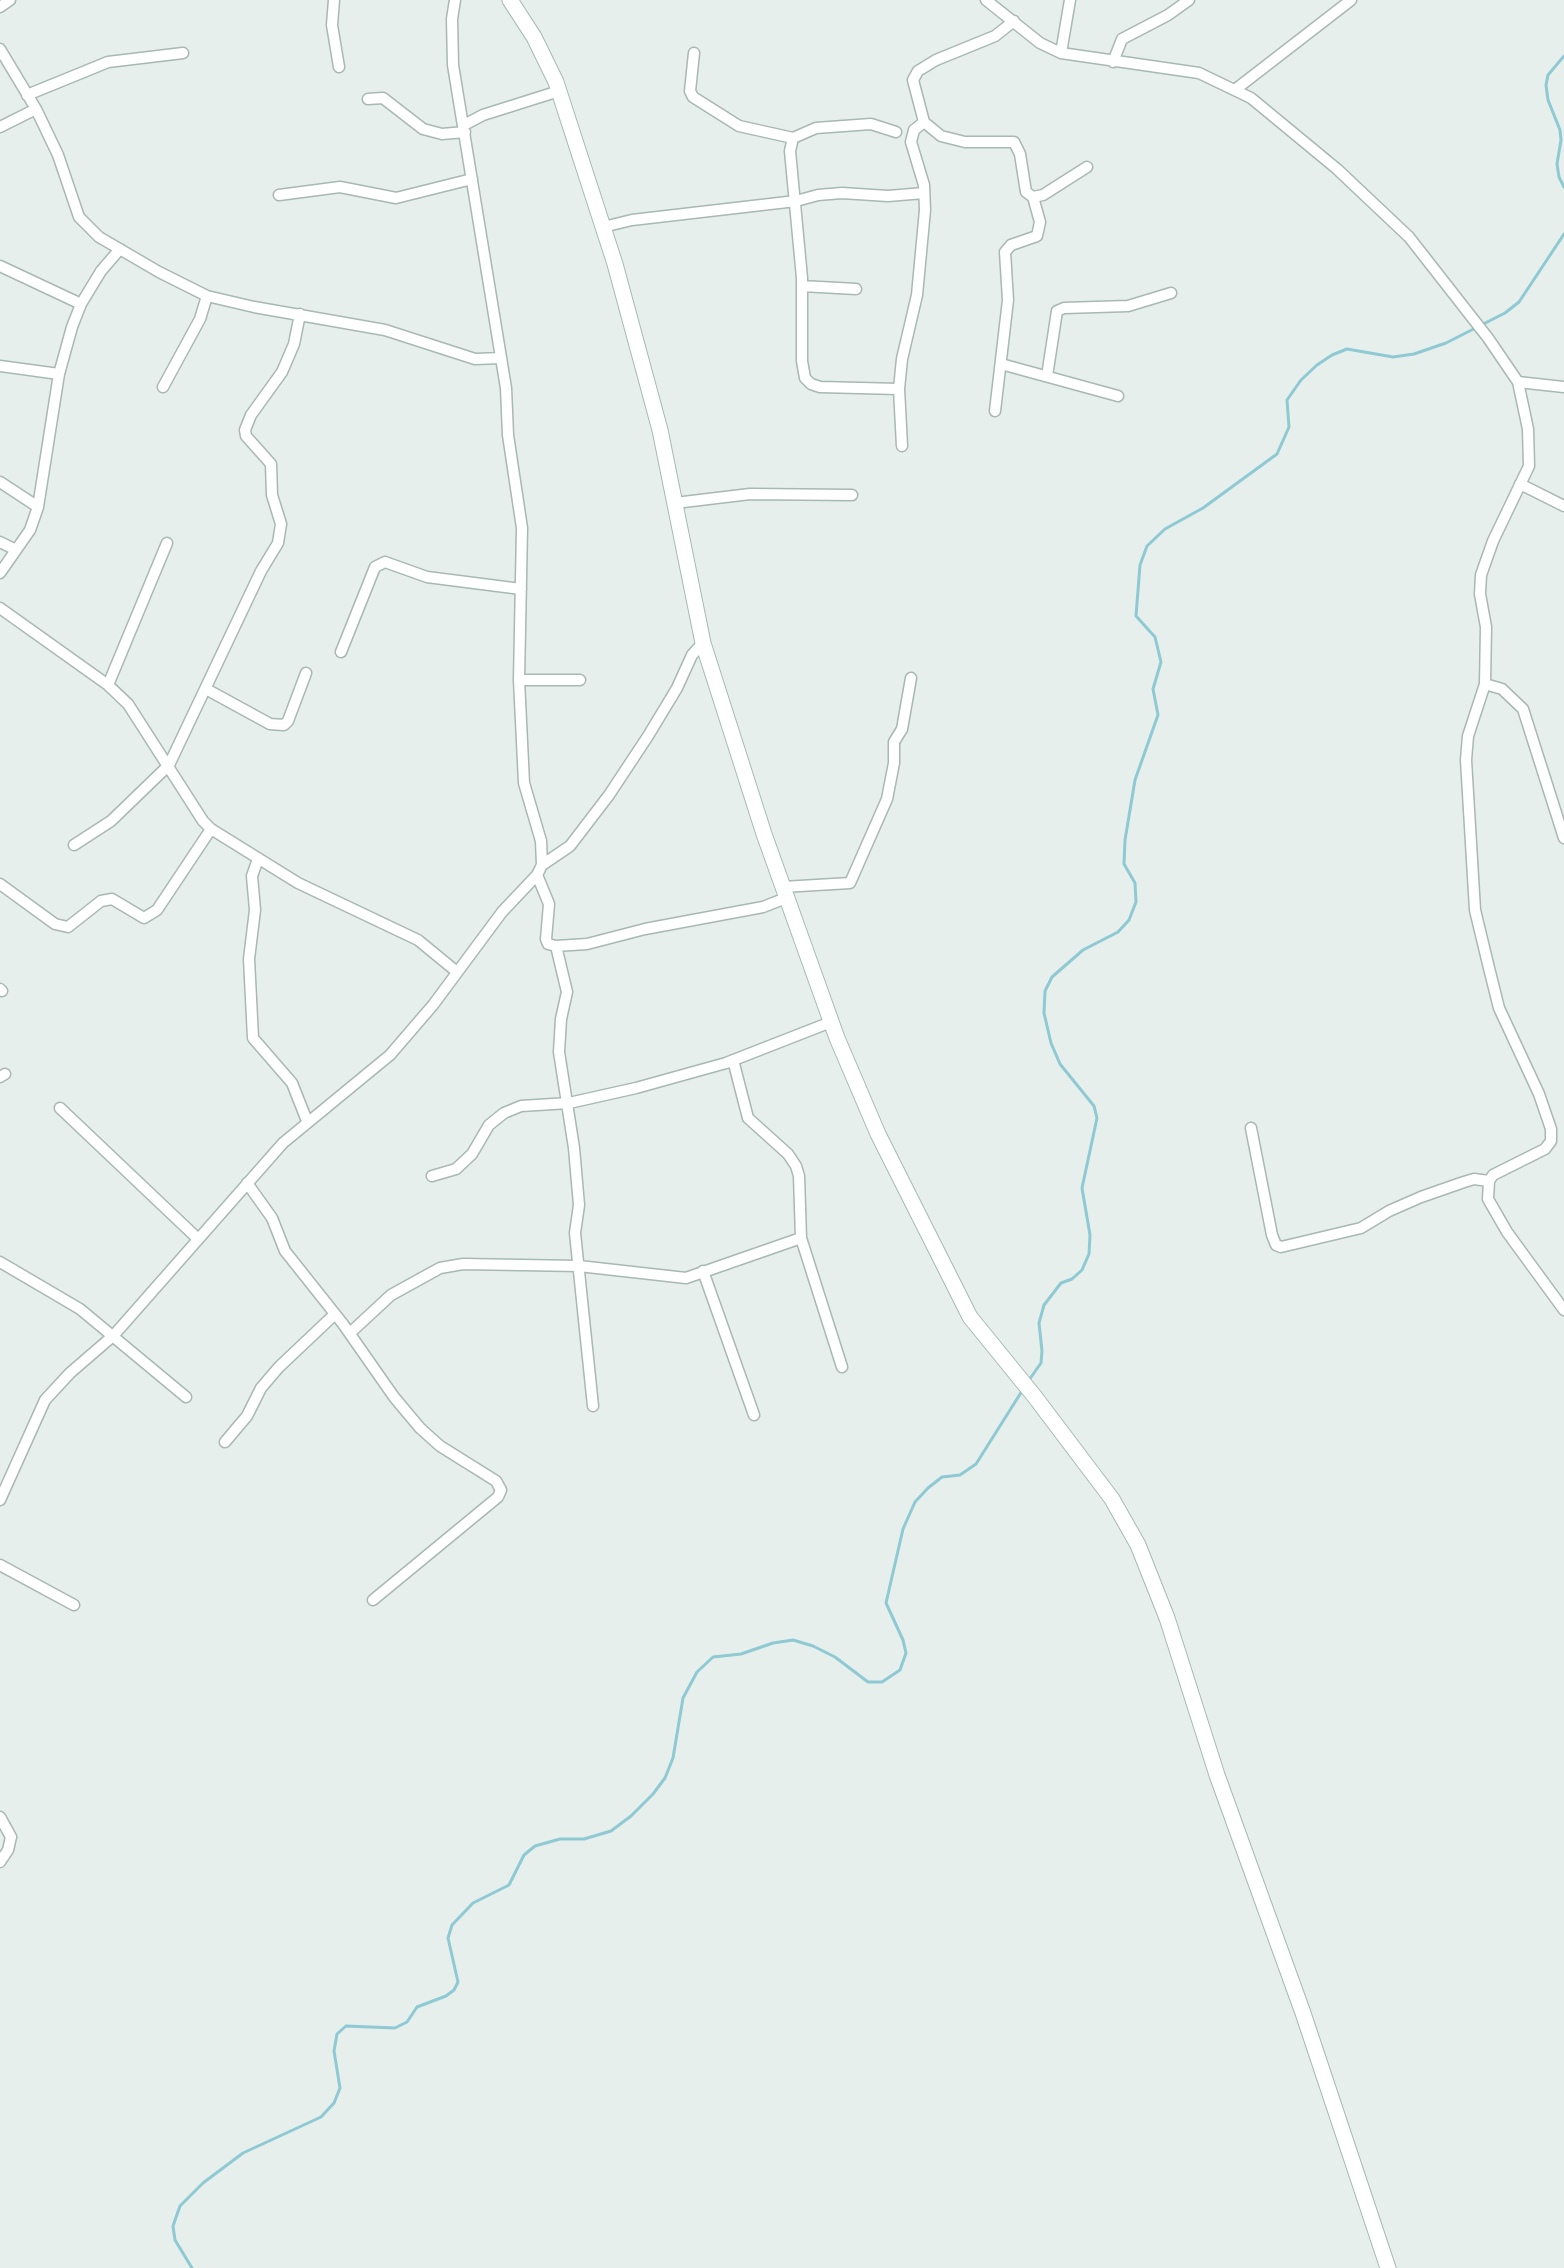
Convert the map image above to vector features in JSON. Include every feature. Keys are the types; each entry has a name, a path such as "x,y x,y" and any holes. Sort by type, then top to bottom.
{"main road":[{"path":"510,0 534,37 559,91 603,227 641,353 675,503 703,643 784,892 858,1092 947,1275 970,1317 1035,1397 1112,1499 1138,1545 1167,1618 1217,1774 1303,2013 1388,2268"}],"street":[{"path":"0,7 10,0"},
{"path":"334,0 332,25 339,66"},
{"path":"455,0 452,19 453,65 506,388 508,435 522,528 519,680 524,783 541,841 540,870 549,904 546,939 548,944 556,946 587,944 645,929 753,909 784,892 850,883 887,799 894,763 894,742 902,729 911,678"},
{"path":"986,0 1040,43 1062,53 1199,73 1251,98 1337,169 1409,237 1488,338 1518,382 1528,429 1529,466 1493,541 1481,575 1480,594 1486,627 1485,684 1468,736 1466,760 1475,910 1499,1008 1539,1094 1551,1129 1551,1141 1545,1149 1493,1175 1489,1181 1488,1199 1494,1212 1564,1310"},
{"path":"1062,53 1070,0"},
{"path":"1113,62 1122,39 1168,15 1189,0"},
{"path":"1236,89 1351,0"},
{"path":"995,411 1008,300 1005,252 1011,245 1037,236 1040,222 1033,197 1026,192 1020,154 1014,142 965,142 941,136 924,122 913,80 918,71 936,60 995,36 1014,21"},
{"path":"0,49 36,109 58,155 79,217 99,237 159,272 207,296 254,308 384,330 475,359 501,358"},
{"path":"27,95 108,62 183,53"},
{"path":"694,53 690,91 693,97 739,126 793,138 816,128 845,125 871,124 896,132"},
{"path":"368,99 383,98 423,129 442,134 465,129 483,115 559,91"},
{"path":"0,127 36,109"},
{"path":"902,446 899,389 902,358 917,295 924,193 911,142 914,130 924,122"},
{"path":"793,138 790,151 802,286 802,361 805,378 811,384 832,388 899,389"},
{"path":"1033,197 1043,195 1087,167"},
{"path":"279,195 340,187 396,198 472,179"},
{"path":"603,227 632,220 795,201 842,193 888,196 924,193"},
{"path":"0,573 30,530 38,507 59,374 81,304 101,271 120,249"},
{"path":"0,266 81,304"},
{"path":"802,286 856,289"},
{"path":"1047,376 1058,310 1128,306 1171,293"},
{"path":"163,387 200,319 207,296"},
{"path":"74,845 111,821 169,765 281,532 272,495 271,464 246,436 246,430 251,416 282,372 294,344 300,314"},
{"path":"1001,364 1118,396"},
{"path":"0,366 59,374"},
{"path":"1518,382 1564,387"},
{"path":"0,482 38,507"},
{"path":"1520,484 1564,506"},
{"path":"675,503 750,494 852,495"},
{"path":"0,542 16,550"},
{"path":"108,685 166,543"},
{"path":"341,652 375,567 385,562 427,578 521,590"},
{"path":"0,608 108,685 128,704 203,821 212,829 298,882 418,940 457,972"},
{"path":"0,1500 45,1400 70,1373 114,1335 283,1143 390,1055 502,912 540,870 570,846 609,795 677,688 692,655 703,643"},
{"path":"206,688 270,724 284,725 288,721 306,672"},
{"path":"519,680 580,680"},
{"path":"1485,684 1502,689 1523,709 1564,838"},
{"path":"0,884 55,924 68,927 102,901 112,899 144,918 157,910 212,829"},
{"path":"258,859 252,876 255,910 249,959 253,1038 292,1083 307,1121"},
{"path":"556,946 567,992 561,1019 560,1052 569,1103 579,1205 575,1233 593,1406"},
{"path":"432,1176 456,1169 472,1154 489,1125 504,1113 521,1106 569,1103 636,1088 733,1060 831,1022"},
{"path":"733,1060 748,1118 788,1155 796,1166 799,1176 801,1238 842,1367"},
{"path":"60,1108 197,1238"},
{"path":"1251,1128 1272,1235 1276,1245 1281,1247 1361,1228 1400,1206 1464,1182 1474,1179 1489,1181"},
{"path":"247,1183 272,1218 285,1251 350,1333 394,1397 420,1428 440,1446 496,1482 501,1490 498,1497 373,1600"},
{"path":"350,1333 391,1295 440,1268 463,1264 579,1266 669,1278 686,1278 801,1238"},
{"path":"0,1262 80,1309 186,1397"},
{"path":"703,1271 754,1415"},
{"path":"225,1442 247,1416 261,1388 279,1367 335,1314"},
{"path":"0,1565 74,1605"},
{"path":"0,1816 11,1837 8,1850 0,1862"}],"waterway":[{"path":"1564,56 1548,75 1546,85 1548,100 1560,130 1561,140 1557,164 1559,177 1564,187"},
{"path":"1029,1380 1041,1363 1039,1323 1044,1305 1061,1283 1072,1279 1082,1270 1089,1254 1090,1235 1082,1188 1097,1118 1094,1106 1060,1064 1051,1043 1044,1013 1045,991 1052,977 1083,950 1118,932 1129,920 1136,902 1135,883 1124,864 1125,840 1135,780 1158,715 1153,689 1161,662 1155,637 1136,616 1140,565 1147,546 1165,529 1203,508 1277,454 1289,427 1287,400 1301,380 1317,365 1347,349 1393,357 1414,354 1446,343 1505,313 1519,302 1564,234"},
{"path":"192,2268 175,2240 173,2226 180,2206 203,2183 243,2153 321,2117 334,2103 340,2088 334,2051 337,2034 346,2026 395,2028 407,2022 417,2007 446,1996 454,1990 458,1982 448,1938 452,1925 473,1903 509,1885 524,1855 535,1846 560,1839 584,1839 611,1831 631,1816 653,1794 665,1778 673,1758 683,1698 697,1672 713,1657 741,1654 773,1643 793,1640 813,1646 835,1657 868,1682 882,1682 900,1670 906,1653 903,1640 886,1603 903,1529 915,1502 928,1488 942,1477 960,1475 976,1464 1022,1391"}]}
